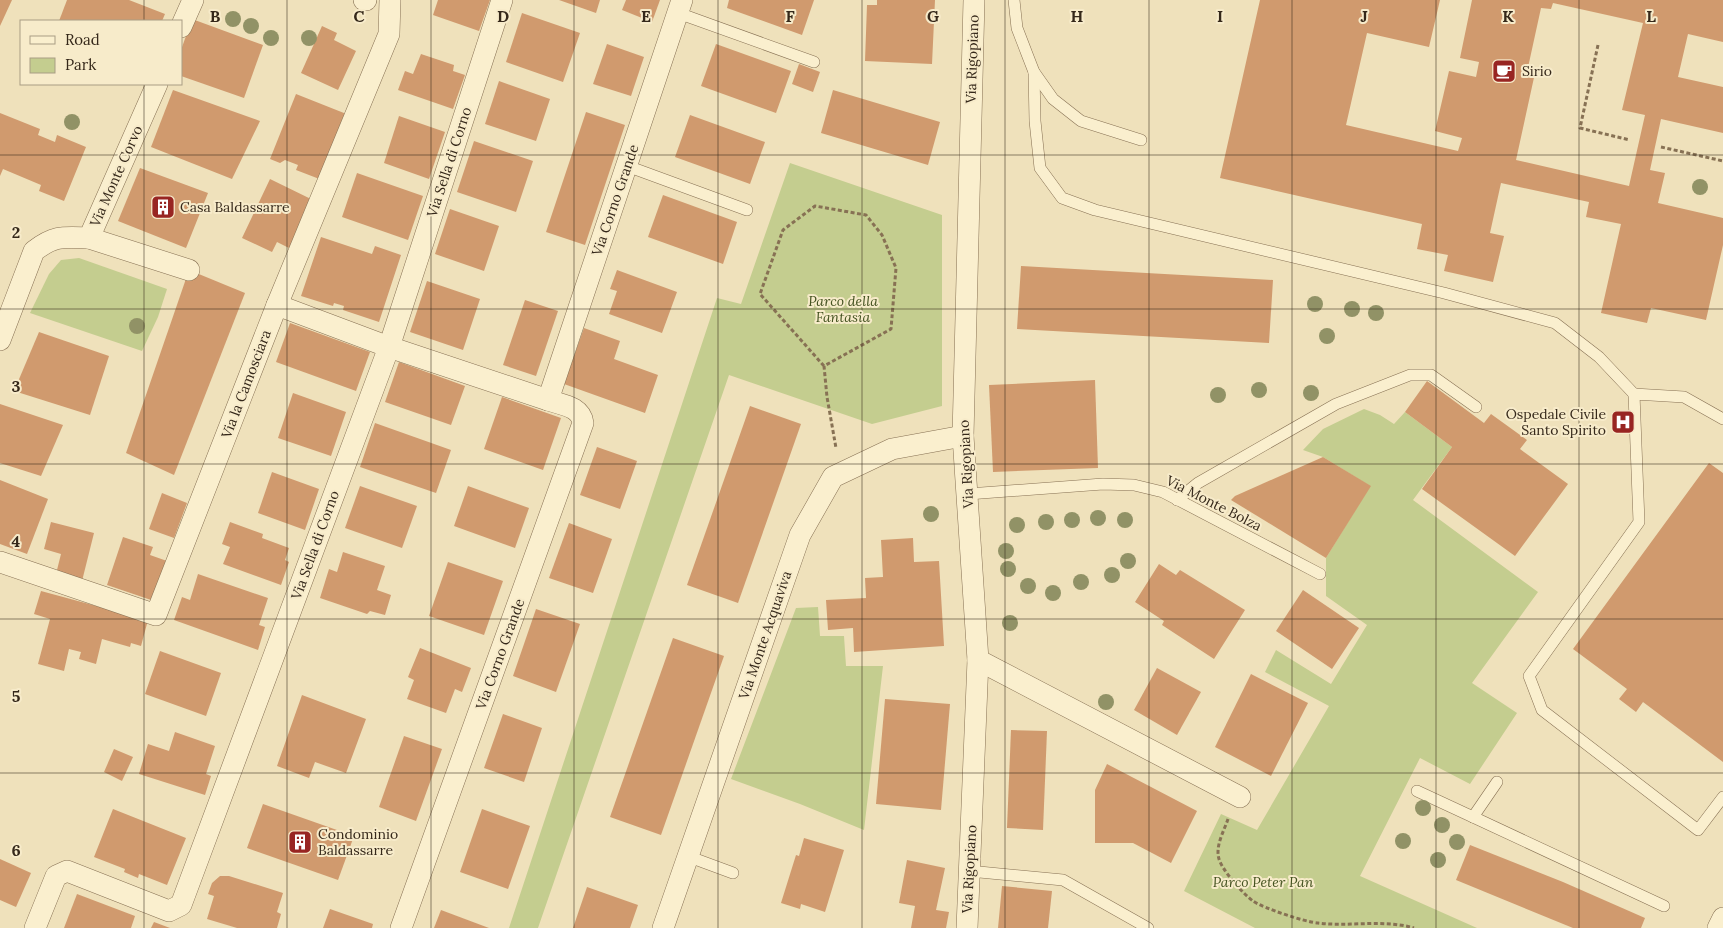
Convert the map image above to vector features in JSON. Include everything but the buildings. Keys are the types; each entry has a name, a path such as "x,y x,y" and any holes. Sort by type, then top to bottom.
{"street":[{"path":"182,25 193,0"},
{"name":"Via la Camosciara","path":"0,562 156,615 277,305 389,34 390,0"},
{"name":"Via Sella di Corno","path":"35,928 56,876 67,871 169,911 181,905 389,347 502,0"},
{"name":"Via Rigopiano","path":"966,928 978,660 963,436 974,0"},
{"name":"Via Corno Grande","path":"548,400 680,7"},
{"name":"Via Monte Corvo","path":"0,340 34,251 46,242 59,237 88,238 157,85"},
{"path":"88,238 189,270"},
{"name":"Via Corno Grande","path":"277,305 389,347 578,410 582,416 583,423 401,928"},
{"name":"Via Monte Acquaviva","path":"662,928 800,535 833,477 892,448 963,436"},
{"path":"978,660 1240,797"},
{"path":"1718,928 1723,918"}],"lane":[{"path":"1014,0 1017,28 1034,72 1053,100 1081,121 1141,140"},
{"path":"680,7 814,62"},
{"path":"1034,72 1035,121 1040,168 1062,198 1095,210 1434,290 1555,323 1599,357 1634,394 1639,522 1529,676 1542,710 1698,830 1723,797"},
{"path":"627,166 747,210"},
{"path":"1177,500 1198,484 1336,404 1410,376 1431,376 1476,407"},
{"path":"1634,394 1684,397 1723,419"},
{"name":"Via Monte Bolza","path":"968,494 1103,484 1134,485 1163,492 1320,574"},
{"path":"1473,817 1497,782"},
{"path":"1417,792 1664,906"},
{"path":"687,856 733,873"},
{"path":"969,871 1063,880 1148,928"}],"path":[{"path":"1598,45 1580,128 1630,140"},
{"path":"1661,147 1723,161"},
{"path":"824,366 891,329 896,268 882,235 866,215 814,206 783,230 760,294 824,366 827,398 841,474"},
{"path":"1240,797 1228,819 1218,847 1219,860 1234,882 1253,901 1295,918 1317,924 1400,924 1414,928"}],"green space":[{"name":"Parco della Fantasia","path":"790,163 942,215 942,406 872,424 729,375 538,928 509,928 717,298 741,304"},
{"path":"79,258 167,289 158,317 142,351 30,313 49,274 61,260"},
{"name":"Parco Peter Pan","path":"1364,409 1380,415 1394,424 1405,412 1452,447 1413,500 1538,592 1472,683 1517,713 1470,784 1420,758 1360,876 1477,928 1255,928 1184,891 1221,814 1257,830 1329,706 1265,672 1276,650 1331,684 1367,625 1326,596 1326,558 1370,486 1323,457 1303,450 1323,429"},
{"path":"818,607 820,636 844,636 846,666 883,666 864,830 731,779 796,608"}],"place":[{"name":"Sirio","path":"1504,71"},
{"name":"Casa Baldassarre","path":"163,207"},
{"name":"Ospedale Civile Santo Spirito","path":"1623,422"},
{"name":"Condominio Baldassarre","path":"300,842"}]}
